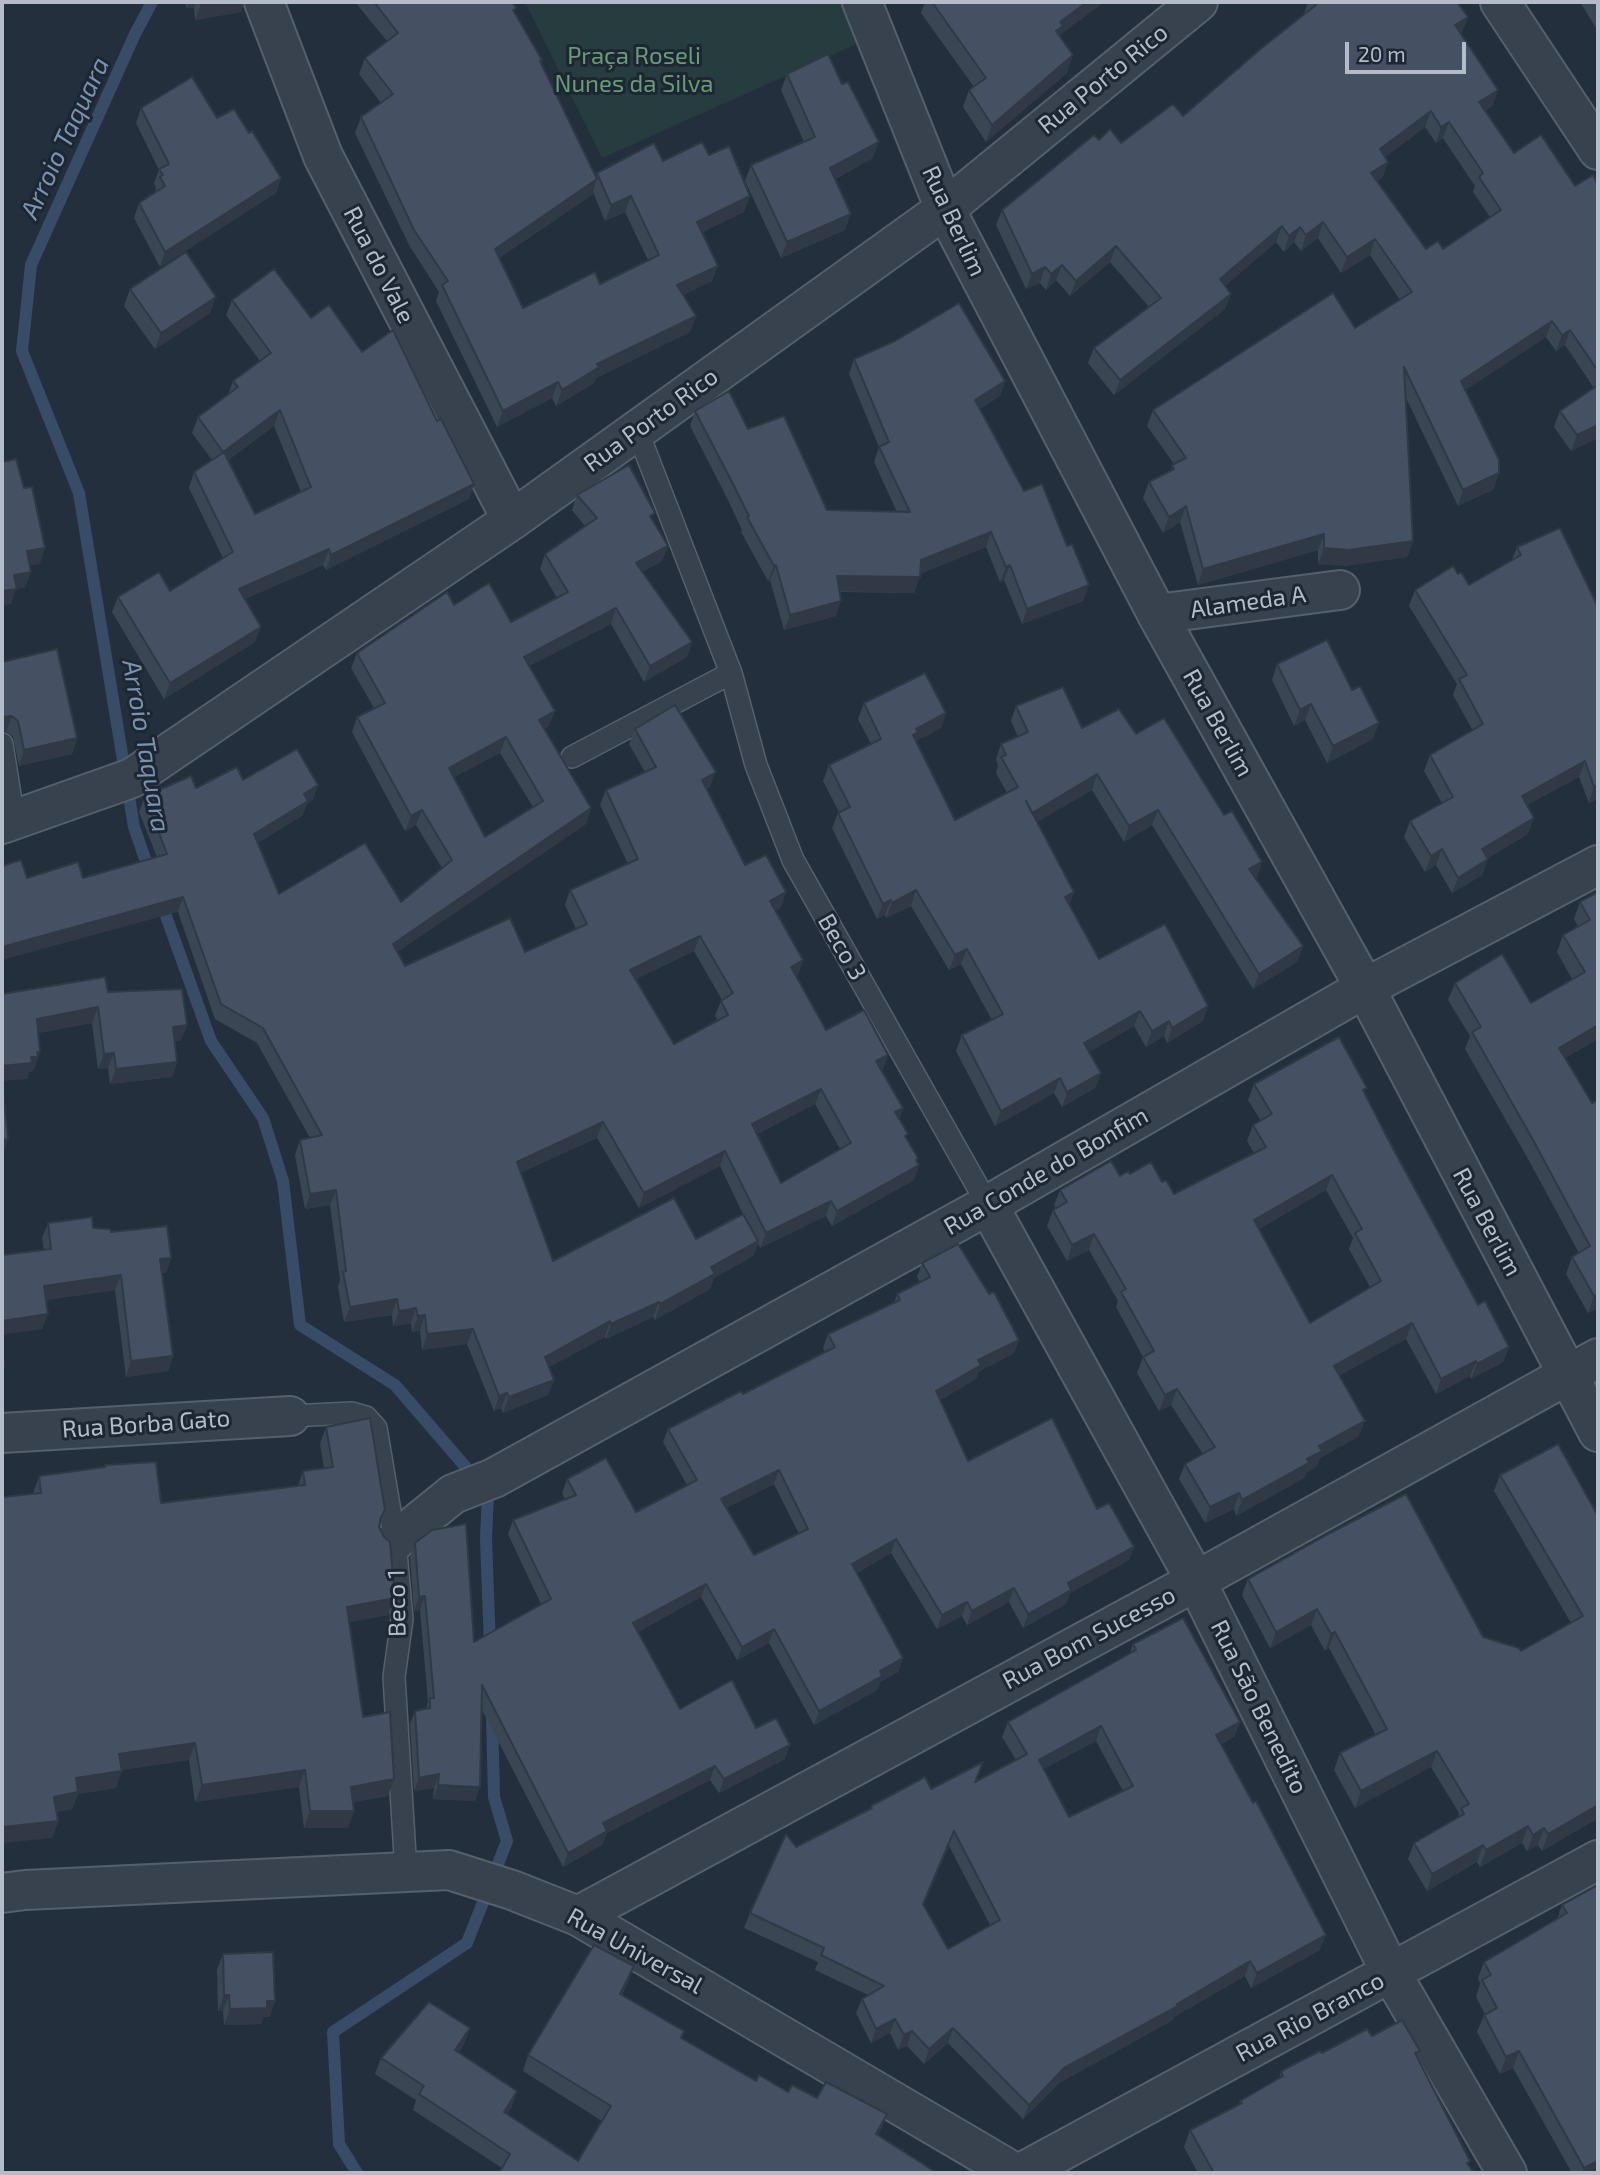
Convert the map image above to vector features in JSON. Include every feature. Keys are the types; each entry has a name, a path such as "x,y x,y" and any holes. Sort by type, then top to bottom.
{"street":[{"name":"Rua do Vale","path":"264,2 323,156 512,520"},
{"name":"Rua Berlim","path":"862,2 945,209 1157,614 1365,988 1583,1367 1598,1432"},
{"name":"Rua Porto Rico","path":"8,822 132,778 512,520 945,209 1198,2"},
{"path":"1500,2 1598,150"},
{"name":"Alameda A","path":"1157,614 1340,590"},
{"name":"Rua Conde do Bonfim","path":"395,1541 453,1494 494,1478 988,1205 1365,988 1598,865"},
{"name":"Rua São Benedito","path":"988,1205 1196,1581 1391,1973 1507,2173"},
{"name":"Rua Bom Sucesso","path":"578,1916 1196,1581 1583,1367"},
{"name":"Rua Borba Gato","path":"2,1433 290,1416"},
{"name":"Rua Rio Branco","path":"1021,2173 1598,1860"},
{"name":"Rua Universal","path":"2,1893 449,1870 512,1890 578,1916 1016,2173"}],"lane":[{"name":"Beco 3","path":"637,430 731,673 756,765 793,860 988,1205"},
{"path":"572,757 731,673"},
{"path":"2,744 8,822"},
{"name":"Beco 1","path":"290,1416 352,1413 366,1417 376,1428 395,1541 402,1619 394,1677 406,1872"}],"green space":[{"name":"Praça Roseli Nunes da Silva","path":"525,2 841,2 859,43 602,158"}],"building":[{"path":"374,2 512,2 516,8 513,10 542,60 540,61 597,179 495,249 523,308 595,272 600,284 659,255 631,196 611,205 597,173 654,143 663,161 702,142 709,155 729,146 750,196 697,222 718,266 677,285 696,316 597,364 599,367 562,390 558,382 503,411 442,285 448,281 414,230 361,117 393,94 365,58 398,33"},
{"path":"932,2 1087,2 1060,22 1063,26 1056,31 1073,55 992,125 969,90 986,78"},
{"path":"1313,2 1457,2 1468,17 1455,25 1498,90 1479,102 1514,153 1541,135 1575,186 1593,175 1598,185 1598,371 1570,330 1562,335 1552,321 1461,381 1499,460 1499,473 1463,490 1404,367 1413,541 1349,550 1324,548 1324,534 1203,569 1186,506 1169,517 1149,482 1174,469 1172,465 1186,458 1153,410 1333,293 1355,328 1412,292 1375,239 1347,257 1323,222 1306,235 1300,227 1289,236 1282,226 1220,279 1231,294 1120,380 1094,348 1161,298 1116,246 1076,281 1062,265 1051,274 1045,267 1032,274 1002,210 1094,135 1099,140 1110,129 1121,143 1173,104 1183,116 1316,5","holes":["1431,111 1441,127 1449,122 1483,173 1479,177 1501,210 1443,249 1438,241 1426,249 1371,173 1388,162 1380,149"]},
{"path":"828,54 842,84 848,82 879,142 830,168 851,214 787,242 751,165 815,137 787,74"},
{"path":"192,77 217,118 234,109 249,133 252,131 281,178 165,252 139,203 165,186 159,169 169,164 141,108"},
{"path":"186,252 216,297 161,333 130,289"},
{"path":"274,269 311,318 329,305 362,352 393,330 437,421 441,419 474,484 331,555 329,549 239,589 261,627 170,683 118,597 159,572 170,591 233,552 194,472 224,452 255,514 311,487 280,410 223,452 198,417 238,387 233,381 271,353 232,300"},
{"path":"959,303 1005,381 975,400 1024,491 1042,484 1067,546 1072,544 1089,585 1027,609 1010,565 1006,567 991,532 921,560 920,577 837,576 841,601 790,615 776,565 774,566 747,517 749,516 695,411 729,391 748,429 784,416 827,510 910,512 879,447 889,442 854,359 895,341"},
{"path":"1598,385 1598,425 1577,435 1560,411"},
{"path":"16,459 24,488 32,487 45,548 27,551 31,572 14,575 17,589 2,591 2,462"},
{"path":"629,465 655,513 650,516 668,546 636,563 692,642 650,666 616,608 524,657 555,711 539,720 591,808 393,944 405,966 510,918 525,952 587,924 570,890 638,859 606,790 656,767 635,729 675,705 716,772 702,780 745,865 766,855 786,892 770,901 803,960 791,967 826,1030 864,1010 888,1055 876,1061 903,1108 895,1112 908,1134 905,1136 918,1158 916,1160 919,1165 837,1211 831,1201 766,1233 725,1151 644,1193 603,1122 517,1162 553,1261 674,1198 696,1239 743,1214 758,1241 711,1267 715,1274 660,1304 659,1302 611,1324 610,1321 545,1357 554,1380 509,1397 507,1393 499,1396 473,1329 427,1334 425,1315 418,1316 416,1308 399,1311 397,1299 350,1307 343,1272 346,1271 336,1190 310,1194 300,1140 322,1135 263,1028 221,1004 183,897 2,947 2,866 21,860 27,878 78,862 83,878 167,854 145,796 191,776 196,788 237,767 243,780 297,749 318,785 304,794 308,801 254,834 279,894 365,843 401,902 452,860 422,810 411,816 357,717 385,703 357,653 447,592 454,605 489,583 511,622 568,592 545,554 597,518 577,495","holes":["506,737 543,801 485,837 449,768","700,936 733,993 721,1001 728,1015 674,1044 630,970","821,1089 851,1143 781,1183 752,1124"]},
{"path":"1560,528 1598,607 1598,785 1594,787 1585,761 1522,796 1534,818 1482,849 1488,859 1458,878 1442,849 1431,856 1410,821 1453,797 1430,755 1483,724 1459,679 1467,675 1415,590 1453,566 1458,574 1461,572 1469,585 1521,555 1517,547"},
{"path":"1327,640 1352,690 1360,686 1379,723 1333,746 1311,704 1300,710 1277,664"},
{"path":"57,649 77,738 24,750 18,721 12,716 2,717 2,662"},
{"path":"925,673 946,713 916,729 918,732 913,735 955,820 1018,787 1001,757 1006,755 1001,744 1028,732 1016,706 1063,687 1082,728 1119,709 1136,734 1164,718 1224,815 1232,811 1262,862 1249,869 1303,946 1259,974 1158,810 1129,826 1097,774 1032,813 1074,892 1065,897 1099,959 1165,924 1208,1006 1172,1028 1169,1021 1152,1031 1140,1011 1084,1043 1101,1073 1067,1092 1060,1078 1001,1111 962,1035 1003,1014 967,949 955,955 916,890 892,903 891,900 883,904 838,813 850,807 829,765 881,739 864,703"},
{"path":"1598,892 1598,1025 1559,1048 1592,1103 1598,1100 1598,1294 1594,1296 1572,1257 1590,1246 1472,1032 1481,1027 1455,983 1502,954 1531,1003 1585,972 1563,935 1590,920 1580,902"},
{"path":"105,977 108,992 182,989 187,1025 173,1027 177,1062 116,1069 114,1053 104,1054 98,1007 37,1019 40,1052 37,1052 38,1057 31,1057 32,1063 2,1066 2,994"},
{"path":"1339,1037 1367,1088 1363,1090 1390,1143 1478,1305 1485,1301 1509,1347 1441,1379 1412,1323 1334,1366 1365,1421 1319,1446 1322,1451 1307,1459 1309,1463 1242,1500 1239,1493 1210,1507 1185,1464 1215,1447 1177,1389 1165,1395 1143,1357 1154,1351 1121,1292 1126,1289 1094,1234 1072,1245 1053,1210 1067,1202 1060,1190 1111,1161 1120,1176 1128,1171 1130,1174 1151,1162 1162,1182 1166,1180 1174,1194 1266,1147 1253,1125 1272,1114 1254,1084","holes":["1332,1175 1362,1229 1355,1233 1381,1281 1310,1323 1254,1220"]},
{"path":"2,1081 8,1139 2,1140"},
{"path":"92,1217 93,1228 110,1229 111,1232 167,1226 171,1258 160,1259 173,1356 131,1361 121,1275 44,1286 48,1314 2,1321 2,1255 51,1249 48,1223"},
{"path":"958,1244 989,1294 994,1292 1019,1340 978,1360 981,1365 936,1391 968,1461 1052,1418 1097,1509 1109,1503 1134,1547 1068,1583 1071,1590 1028,1614 1014,1588 972,1611 967,1602 942,1615 896,1539 852,1564 903,1658 880,1671 882,1676 819,1711 774,1629 742,1647 706,1584 633,1623 680,1709 732,1680 756,1728 776,1718 790,1745 724,1779 715,1766 603,1823 607,1831 568,1853 482,1685 480,1787 438,1785 439,1774 419,1778 415,1711 430,1708 430,1698 434,1698 425,1596 419,1597 415,1543 432,1530 466,1524 474,1642 551,1599 513,1520 576,1495 567,1479 606,1458 636,1512 697,1480 668,1429 835,1347 828,1334 900,1300 897,1294 930,1277 922,1263","holes":["779,1470 808,1529 754,1555 721,1499"]},
{"path":"370,1418 385,1510 379,1527 390,1542 395,1598 347,1607 363,1717 390,1712 394,1779 351,1787 354,1811 310,1811 305,1770 202,1785 195,1743 119,1754 122,1771 76,1778 78,1792 54,1797 58,1821 2,1827 2,1497 41,1493 39,1476 105,1465 156,1462 161,1503 305,1485 303,1471 333,1467 326,1427"},
{"path":"1558,1444 1598,1516 1598,1805 1548,1834 1544,1828 1533,1835 1528,1826 1486,1850 1483,1845 1432,1874 1414,1843 1464,1814 1461,1808 1469,1804 1437,1751 1361,1791 1340,1753 1387,1729 1335,1632 1331,1634 1317,1609 1276,1632 1248,1579 1406,1494 1483,1637 1519,1648 1521,1651 1583,1616 1500,1475"},
{"path":"1183,1618 1240,1722 1216,1735 1253,1803 1256,1801 1326,1935 1257,1973 1250,1961 1177,2004 1178,2006 1064,2068 1029,2105 953,2028 929,2049 912,2031 904,2035 895,2019 876,2029 862,1999 884,1986 821,1955 824,1948 750,1913 786,1834 796,1847 925,1777 931,1789 983,1762 975,1782 1027,1754 1008,1722 1136,1650 1133,1644","holes":["1101,1726 1133,1786 1069,1817 1039,1760","954,1831 1000,1920 948,1949 923,1904"]},
{"path":"1598,1885 1598,2161 1584,2168 1519,2051 1506,2057 1484,2015 1497,2008 1482,1980 1491,1975 1484,1962 1567,1913 1562,1905"},
{"path":"594,1945 634,1966 620,1994 684,2031 681,2038 756,2081 759,2075 788,2092 792,2085 817,2098 826,2082 887,2114 876,2134 937,2173 499,2173 510,2154 419,2094 424,2086 381,2058 429,2002 470,2028 455,2050 517,2091 504,2112 578,2161 611,2106 528,2055"},
{"path":"273,1952 275,2001 267,2001 267,2008 230,2009 229,1995 224,1995 223,1954"},
{"path":"1402,2020 1420,2051 1415,2053 1474,2173 1214,2173 1190,2130 1242,2103 1240,2101 1283,2076 1281,2072 1285,2069 1367,2029 1372,2036"}],"waterway":[{"name":"Arroio Taquara","path":"151,876 134,827 79,493 22,351 31,265 152,2"},
{"name":"Arroio Taquara","path":"161,902 211,1041 263,1118 283,1181 300,1325 395,1385 488,1493 486,1539 490,1647"},
{"name":"Arroio Taquara","path":"357,2173 339,2144 333,2032 467,1943 507,1841 494,1797 492,1714"}]}
